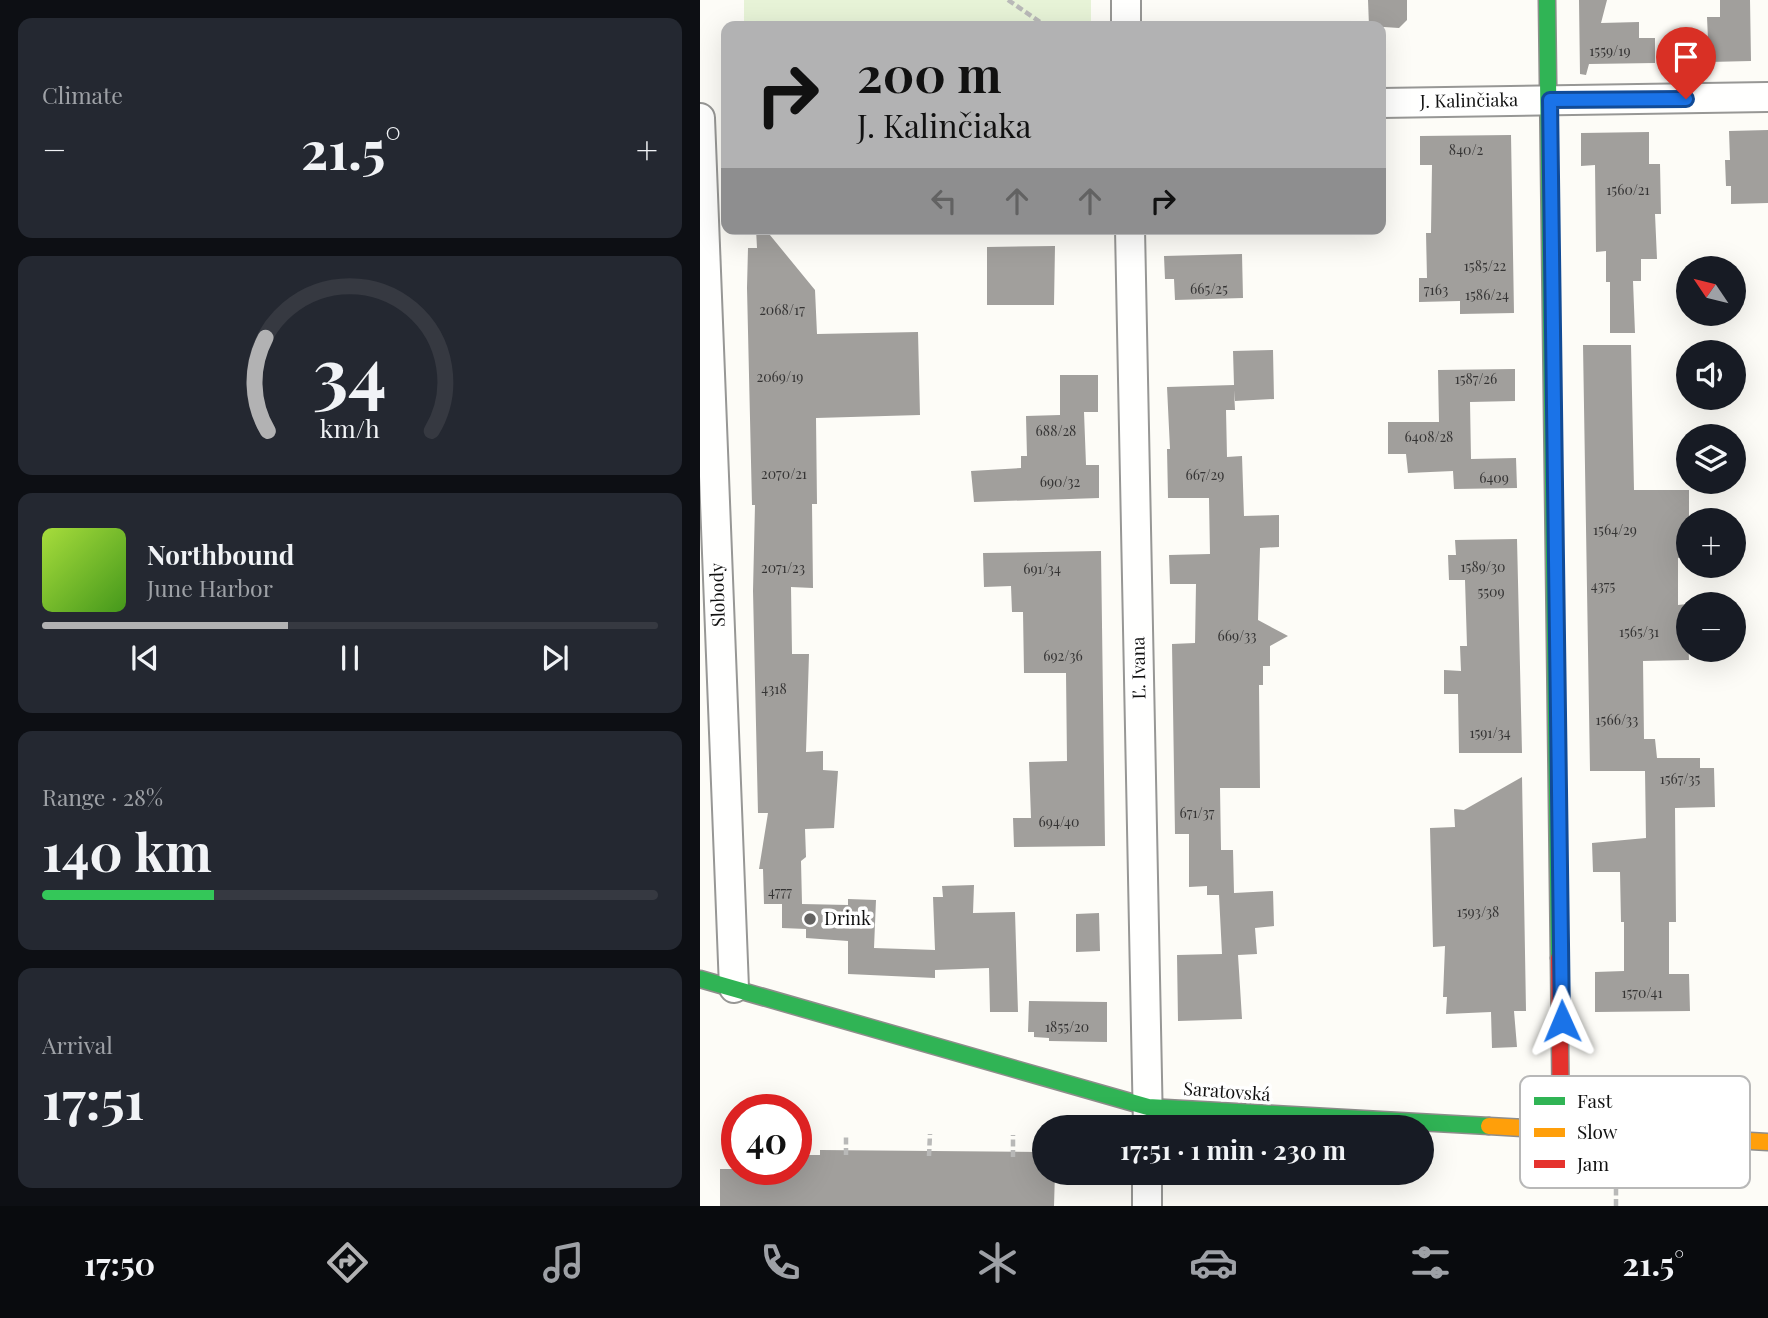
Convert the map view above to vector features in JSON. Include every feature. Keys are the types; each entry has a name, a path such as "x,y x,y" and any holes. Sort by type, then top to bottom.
{"street":[{"path":"1126,0 1126,21"},
{"path":"1547,0 1560,1076"},
{"name":"J. Kalinčiaka","path":"1386,103 1768,97"},
{"name":"Slobody","path":"700,118 734,988"},
{"name":"Ľ. Ivana","path":"1130,235 1148,1115"},
{"name":"Saratovská","path":"700,979 1142,1115"},
{"name":"Saratovská","path":"1434,1127 1520,1130"},
{"name":"Saratovská","path":"1750,1141 1768,1142"},
{"path":"1147,1185 1147,1206"}],"path":[{"path":"1008,0 1039,21"},
{"path":"846,1134 846,1155"},
{"path":"929,1156 930,1134"},
{"path":"1013,1135 1013,1157"}],"green space":[{"path":"744,0 1091,0 1091,21 744,21"}],"building":[{"path":"1368,0 1407,0 1407,20 1399,28 1386,27 1386,21 1369,21"},
{"path":"1579,0 1607,0 1601,23 1639,22 1639,38 1655,38 1655,63 1589,64 1586,75 1580,74"},
{"path":"1720,0 1750,0 1751,61 1709,62 1707,17 1720,17"},
{"path":"1768,130 1768,203 1731,204 1731,186 1726,186 1725,160 1730,160 1729,131"},
{"path":"1649,132 1649,164 1660,164 1661,214 1655,214 1657,259 1641,259 1641,281 1633,281 1635,333 1610,333 1610,282 1606,282 1606,251 1596,252 1595,165 1581,166 1581,133"},
{"path":"1511,135 1514,313 1460,314 1460,301 1419,302 1419,278 1427,278 1426,233 1431,233 1432,165 1420,165 1420,136"},
{"path":"756,235 770,235 815,290 817,334 918,332 920,415 816,418 817,504 812,504 813,588 791,587 792,654 809,654 806,752 823,751 823,770 838,771 834,828 805,829 806,857 801,861 802,904 848,905 848,899 876,900 874,948 935,950 933,897 943,897 942,886 974,885 973,913 1015,912 1018,1012 990,1012 989,968 935,970 935,978 848,974 848,941 806,938 806,929 782,928 782,904 764,904 763,869 759,869 768,813 758,813 753,591 755,505 752,505 747,288 748,248 757,248"},
{"path":"1055,246 1054,305 987,305 987,247"},
{"path":"1242,254 1243,298 1175,300 1174,279 1165,279 1164,256"},
{"path":"1583,345 1631,345 1634,490 1676,490 1676,494 1689,494 1689,508 1676,508 1676,660 1643,661 1644,739 1655,739 1657,758 1700,758 1700,768 1714,768 1715,807 1675,808 1676,922 1669,922 1669,974 1689,974 1690,1011 1595,1012 1595,972 1624,971 1624,922 1621,922 1620,872 1593,872 1592,843 1646,838 1645,771 1590,771"},
{"path":"1273,350 1274,399 1235,401 1234,390 1235,410 1226,410 1227,457 1242,456 1244,516 1279,515 1279,547 1260,548 1258,620 1288,636 1270,646 1270,666 1263,666 1263,685 1259,685 1260,788 1220,788 1221,850 1233,850 1234,893 1273,891 1274,926 1255,928 1257,954 1238,955 1242,1019 1178,1021 1177,955 1222,954 1219,895 1207,895 1207,886 1189,887 1189,834 1175,834 1172,644 1195,643 1196,584 1170,584 1169,555 1210,554 1209,498 1168,498 1167,449 1170,449 1167,387 1234,385 1233,351"},
{"path":"1515,369 1515,401 1470,402 1471,459 1516,458 1517,488 1454,489 1453,471 1408,473 1406,454 1388,454 1388,422 1439,422 1438,370"},
{"path":"1060,375 1098,375 1098,412 1084,412 1086,465 1099,465 1099,498 974,502 971,471 1021,468 1021,456 1027,456 1026,416 1060,415"},
{"path":"1517,539 1522,753 1459,753 1458,694 1444,694 1444,670 1461,671 1460,646 1467,646 1465,580 1449,580 1448,555 1456,555 1455,540"},
{"path":"1101,551 1105,846 1014,847 1013,818 1031,818 1029,762 1067,761 1066,673 1024,673 1023,612 1012,612 1011,586 984,587 983,553"},
{"path":"1522,777 1526,1011 1514,1011 1517,1047 1492,1048 1491,1012 1446,1014 1447,997 1443,997 1445,946 1433,947 1430,828 1455,827 1454,809 1464,810"},
{"path":"1099,913 1100,951 1076,952 1076,914"},
{"path":"1029,1001 1107,1002 1107,1042 1049,1041 1049,1038 1034,1037 1034,1032 1028,1032"},
{"path":"820,1150 1032,1152 1032,1185 1055,1185 1054,1206 720,1206 720,1169 721,1185 812,1185 812,1155 820,1155"}],"traffic: fast":[{"path":"1547,0 1559,958"},
{"path":"700,979 1148,1107 1489,1126"}],"traffic: slow":[{"path":"1489,1126 1520,1128"},
{"path":"1750,1141 1768,1142"}],"traffic: jam":[{"path":"1559,958 1560,1076"}],"place":[{"name":"Drink","path":"810,919"}],"route":[{"path":"1562,1021 1550,100 1686,99"}]}
